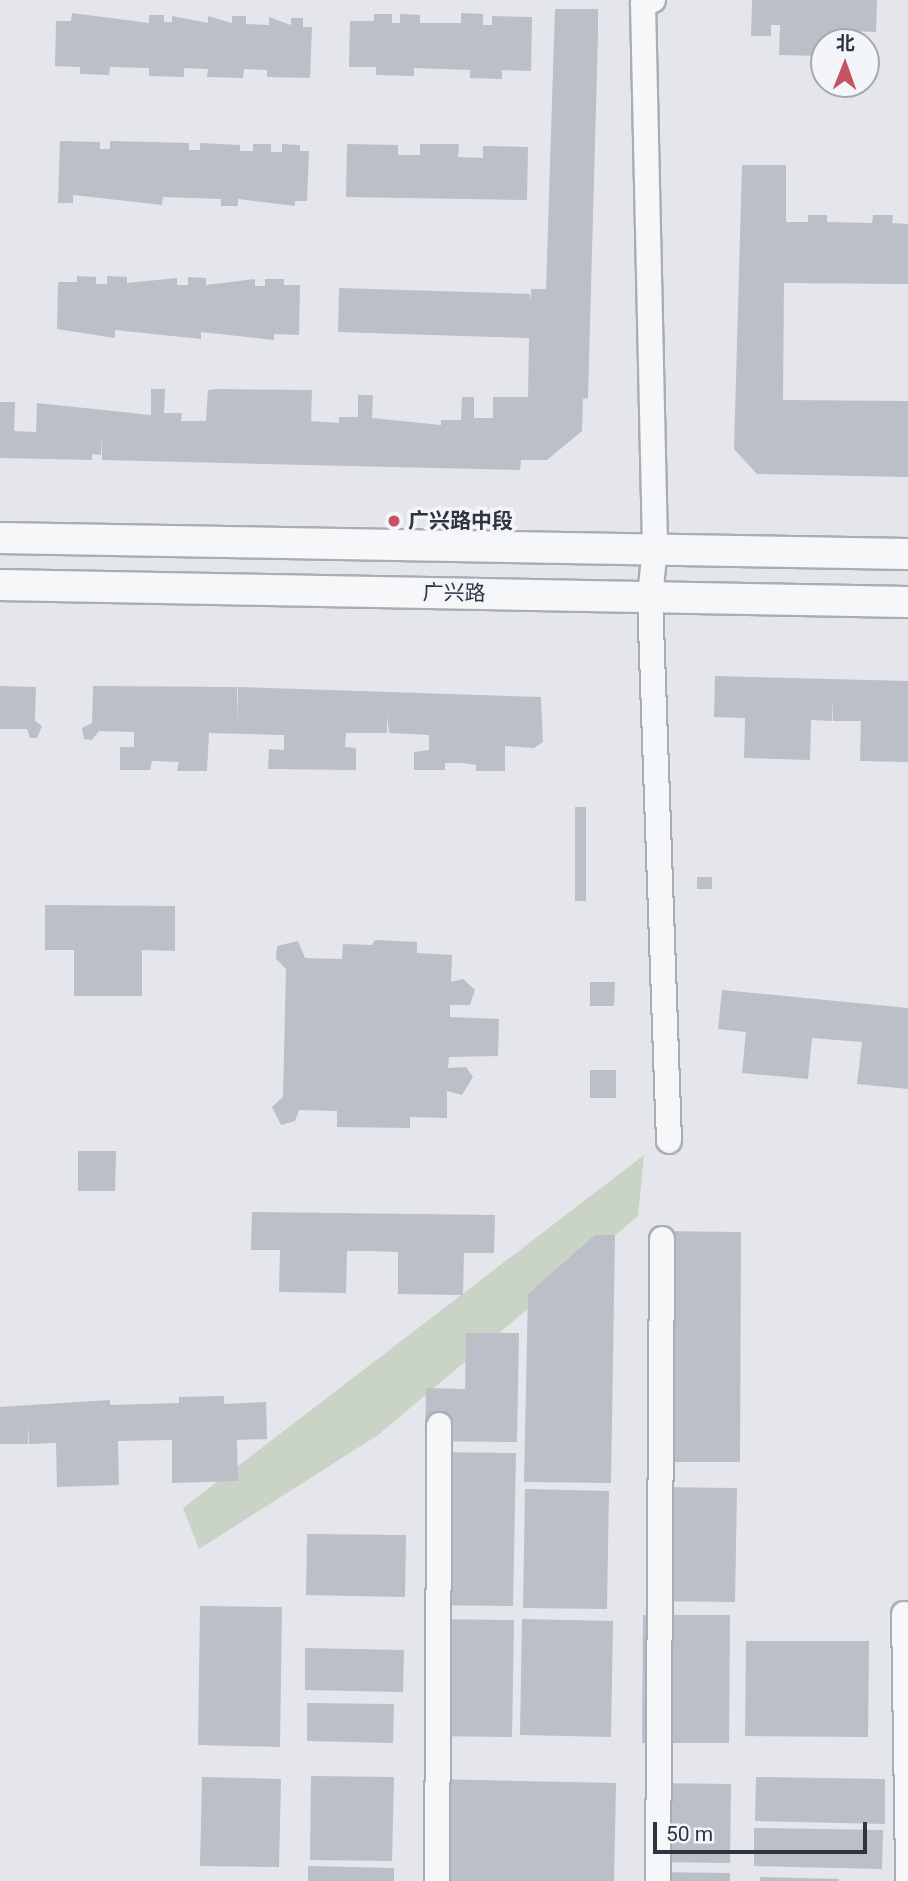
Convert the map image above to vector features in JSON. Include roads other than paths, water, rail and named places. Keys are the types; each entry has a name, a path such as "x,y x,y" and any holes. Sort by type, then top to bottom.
{"street":[{"path":"653,0 643,4 655,547 650,597 669,1141"},
{"path":"0,538 655,547 908,554"},
{"name":"广兴路","path":"0,585 908,602"},
{"path":"658,1881 662,1238"},
{"path":"437,1881 439,1425"},
{"path":"904,1614 908,1881"}],"place":[{"name":"广兴路中段","path":"394,521"}]}
